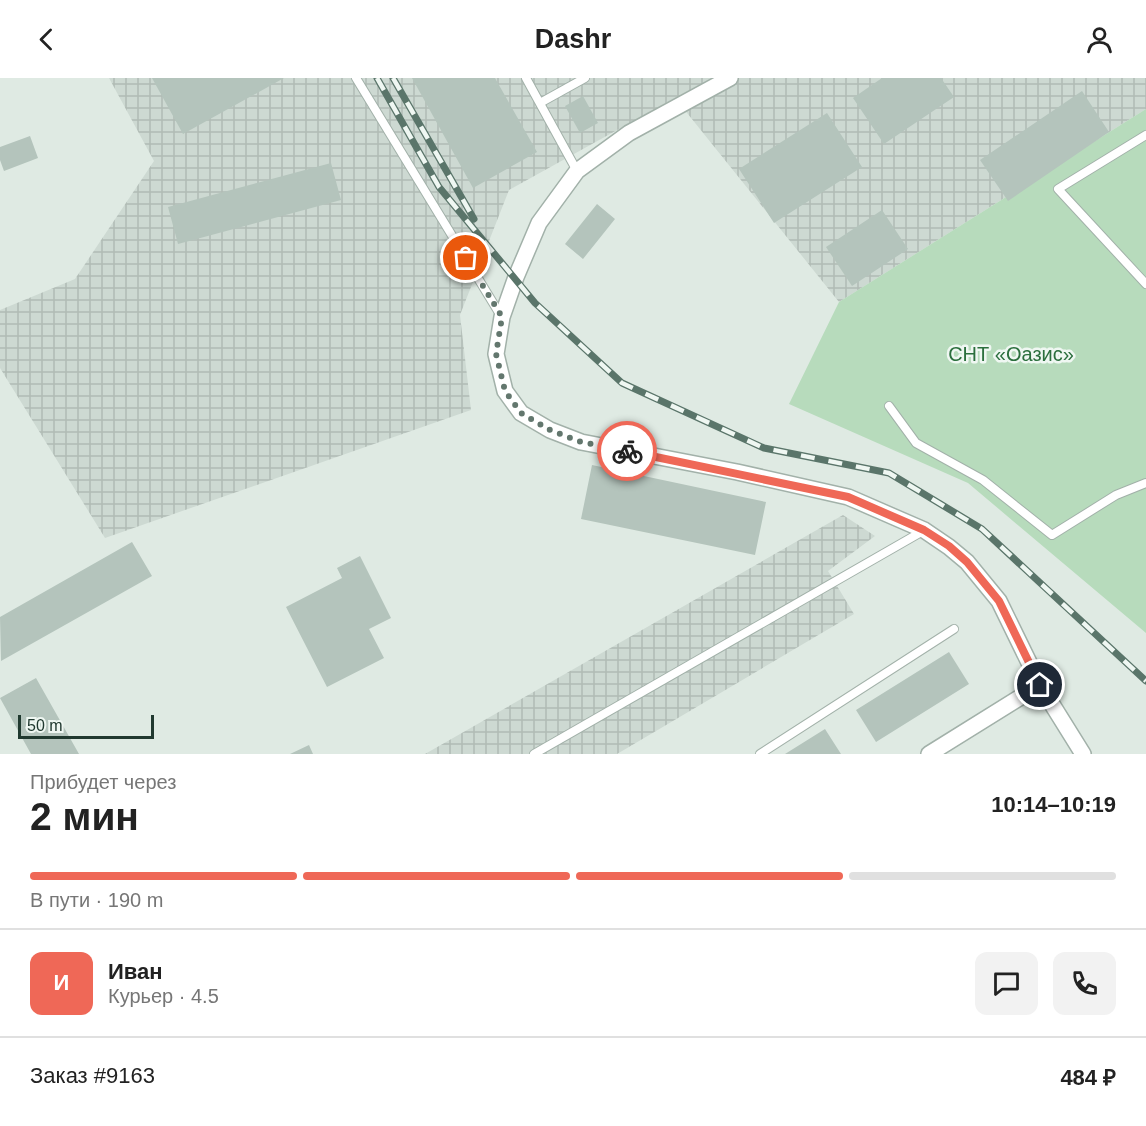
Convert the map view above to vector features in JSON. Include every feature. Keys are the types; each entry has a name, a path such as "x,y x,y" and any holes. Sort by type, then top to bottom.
{"street":[{"path":"730,78 629,133 577,171 539,223 502,317 496,354 505,391 521,413 550,430 581,442 736,472 848,497 924,530 949,546 967,562 999,601 1040,685 1083,754"},
{"path":"929,754 1040,685"}],"lane":[{"path":"356,78 502,317"},
{"path":"526,78 577,171"},
{"path":"540,104 585,78"},
{"path":"1146,135 1058,189 1146,284"},
{"path":"889,406 916,443 983,480 1052,535 1116,495 1146,483"},
{"path":"534,754 924,530"},
{"path":"760,754 954,629"}],"shaded area":[{"path":"109,78 1146,78 1146,109 839,302 675,98 509,190 460,315 471,410 105,538 0,368 0,310 75,279 154,161"},
{"path":"843,515 875,536 828,571 854,614 617,754 425,754"}],"green space":[{"name":"СНТ «Оазис»","path":"1146,109 1146,633 968,483 789,404 839,302"}],"building":[{"path":"152,78 284,78 183,134"},
{"path":"412,78 495,78 537,152 473,188"},
{"path":"882,78 941,78 954,97 884,144 853,98"},
{"path":"1082,91 1109,132 1008,201 980,160"},
{"path":"583,96 598,123 580,133 565,106"},
{"path":"827,113 862,167 774,223 739,169"},
{"path":"30,136 38,158 4,171 0,160 0,147"},
{"path":"331,163 341,200 178,244 168,207"},
{"path":"597,204 615,219 583,259 565,244"},
{"path":"882,210 908,249 852,286 826,247"},
{"path":"592,465 766,502 755,555 581,519"},
{"path":"132,542 152,576 1,661 0,617"},
{"path":"360,556 391,618 369,629 384,658 327,687 286,607 342,578 337,568"},
{"path":"949,652 969,684 876,742 856,710"},
{"path":"36,678 79,754 31,754 0,698"},
{"path":"825,729 841,754 785,754"},
{"path":"309,745 313,754 290,754"}],"railway":[{"path":"377,78 439,187 535,303 622,383 764,448 889,473 982,529 1146,681"},
{"path":"393,78 474,219"}],"way so far":[{"path":"466,258 502,317 496,354 505,391 521,413 550,430 581,442 627,451"}],"route":[{"path":"627,451 848,497 924,530 949,546 967,562 999,601 1040,685"}]}
